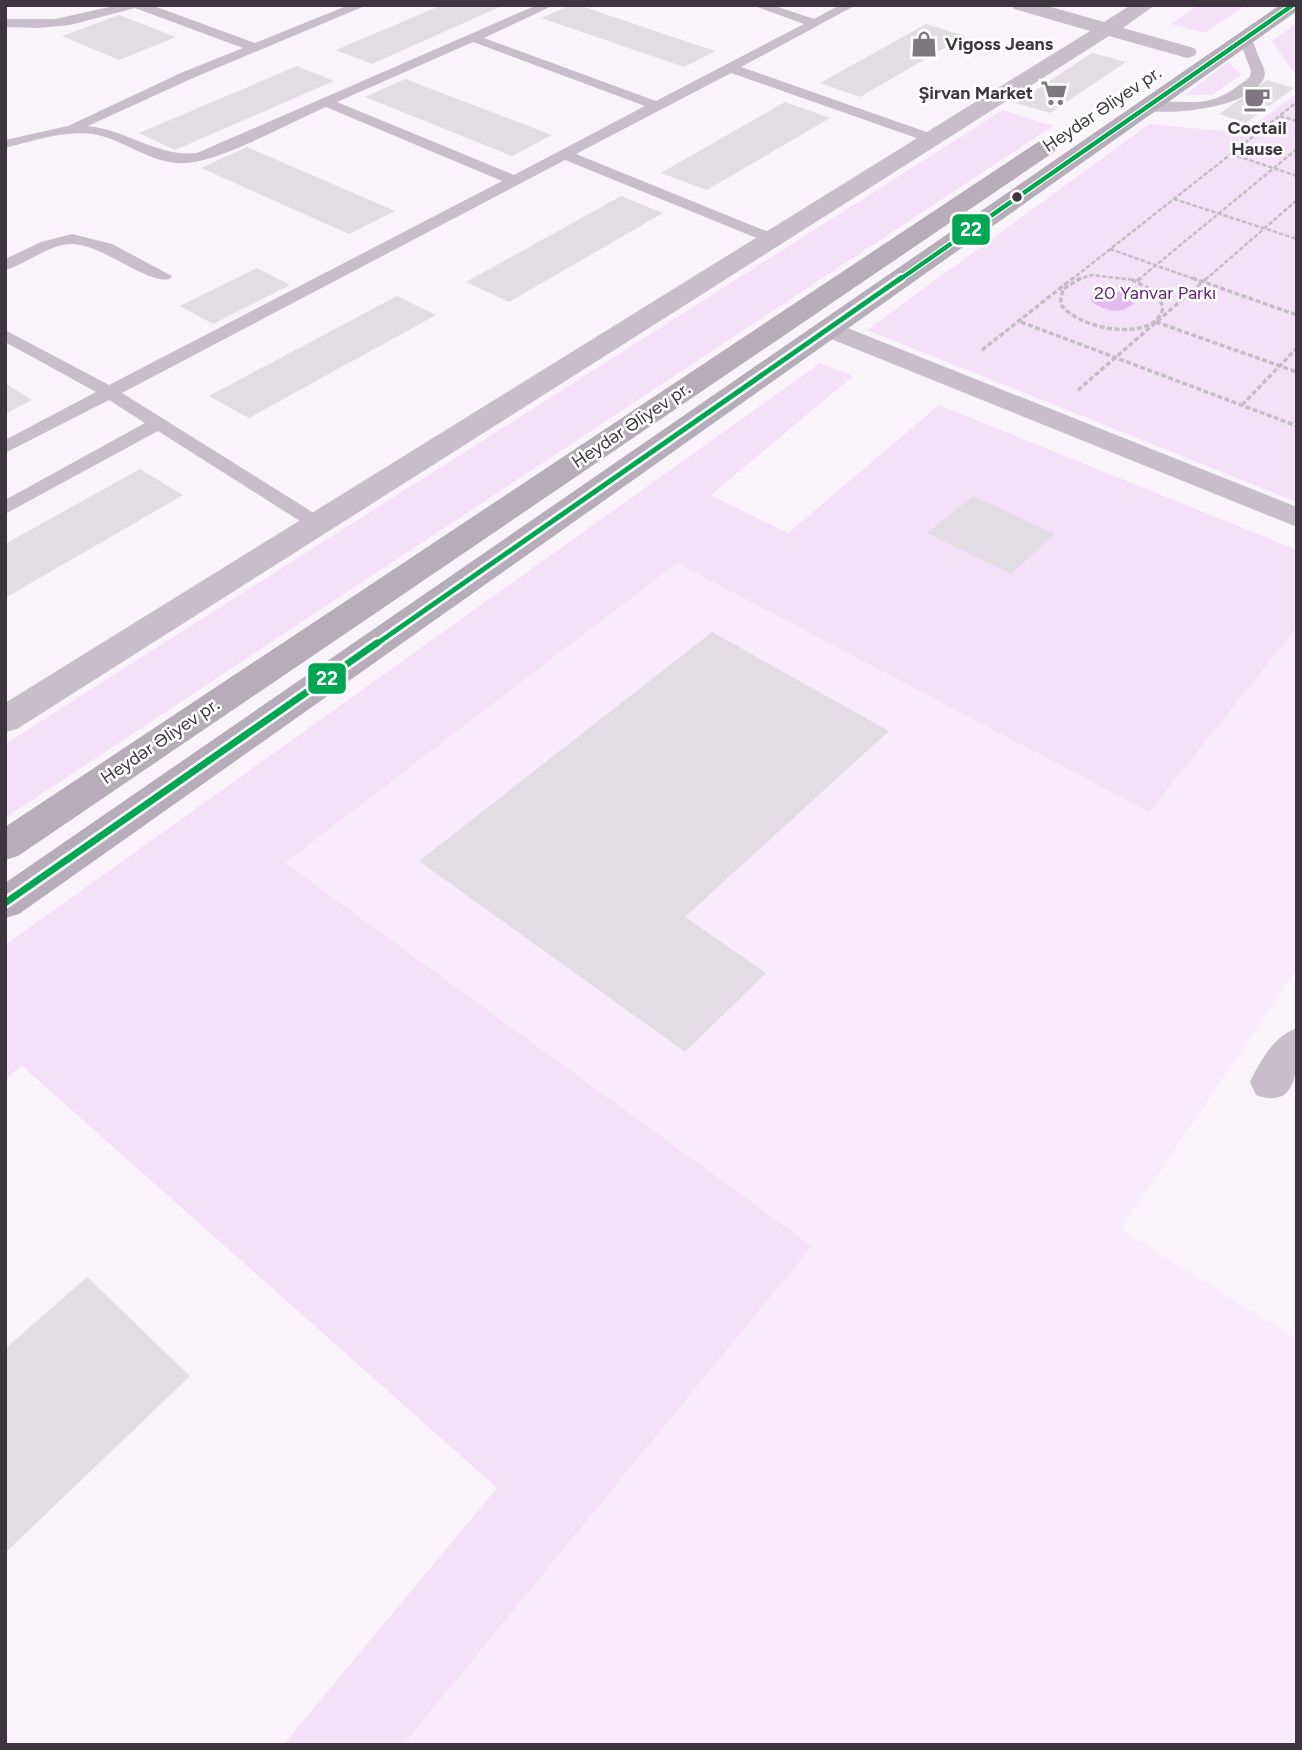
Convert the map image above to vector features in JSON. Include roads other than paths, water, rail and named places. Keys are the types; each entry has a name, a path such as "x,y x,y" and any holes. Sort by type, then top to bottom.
{"main road":[{"name":"Heydər Əliyev pr.","path":"5,846 1257,5"},
{"name":"Heydər Əliyev pr.","path":"5,903 1293,5"}],"street":[{"path":"1021,5 1187,52"},
{"path":"5,720 1145,5"},
{"path":"830,329 1297,518"},
{"path":"1271,1082 1297,1046"}],"lane":[{"path":"5,23 32,26 69,23 132,5"},
{"path":"139,5 255,48"},
{"path":"5,144 70,129 361,5"},
{"path":"70,129 101,131 163,158 180,161 200,157 548,5"},
{"path":"758,5 815,23"},
{"path":"5,447 850,5"},
{"path":"473,38 657,106"},
{"path":"1147,107 1211,106 1228,101 1257,78 1258,71 1245,39"},
{"path":"731,68 930,138"},
{"path":"325,102 515,181"},
{"path":"565,155 770,238"},
{"path":"5,265 53,243 71,239 88,241 164,276"},
{"path":"5,335 110,393 318,524"},
{"path":"5,508 159,424"}],"place":[{"name":"Vigoss Jeans","path":"924,44"},
{"name":"Şirvan Market","path":"1054,93"},
{"name":"Coctail Hause","path":"1257,99"}],"park label":[{"name":"20 Yanvar Parkı","path":"1155,293"}]}
